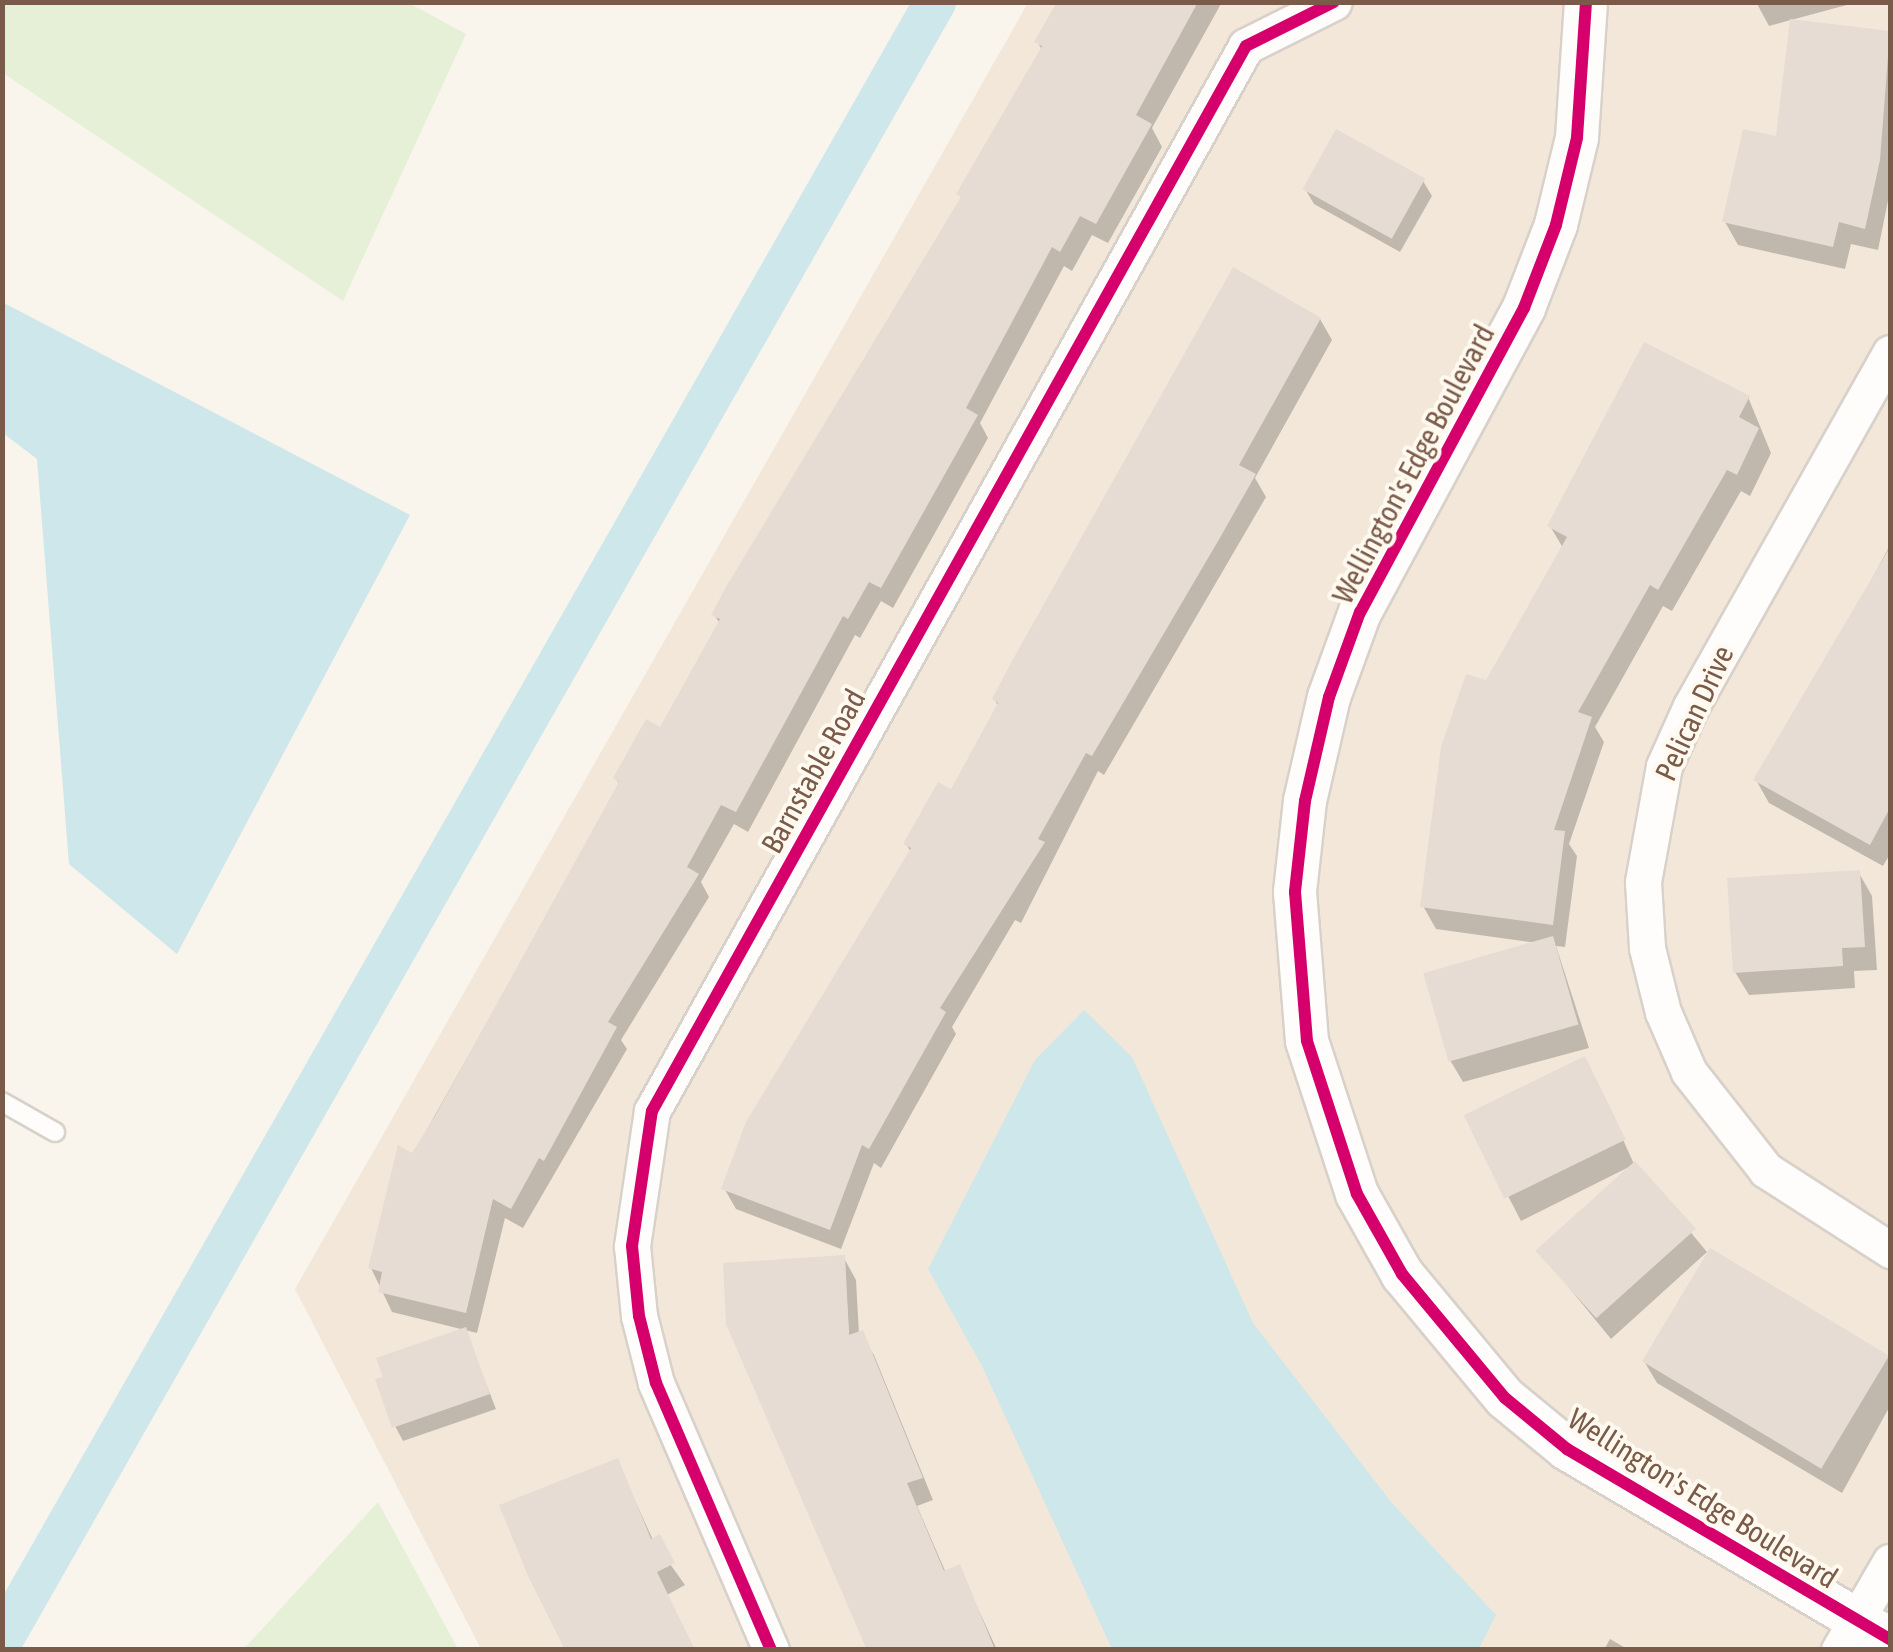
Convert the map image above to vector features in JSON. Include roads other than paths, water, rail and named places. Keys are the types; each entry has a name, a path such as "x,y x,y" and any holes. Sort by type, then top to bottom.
{"street":[{"name":"Barnstable Road","path":"771,1650 656,1383 639,1316 632,1246 652,1111 1246,46 1334,2"},
{"name":"Wellington's Edge Boulevard","path":"1586,2 1576,138 1556,225 1524,308 1360,612 1330,697 1304,800 1295,892 1307,1041 1328,1119 1366,1210 1421,1300 1505,1398 1567,1448 1862,1636"},
{"name":"Pelican Drive","path":"1890,353 1691,706 1664,766 1643,882 1647,948 1663,1012 1688,1072 1766,1170 1890,1250"},
{"path":"1862,1636 1890,1562"}],"lane":[{"path":"2,1102 55,1132"}],"water":[{"path":"2,302 410,515 177,954 69,864 37,459 3,433"},
{"path":"1084,1010 1132,1057 1253,1323 1391,1502 1496,1615 1479,1649 1112,1649 982,1366 928,1269 1035,1060"}],"waterway":[{"path":"2,1640 935,2"}]}
